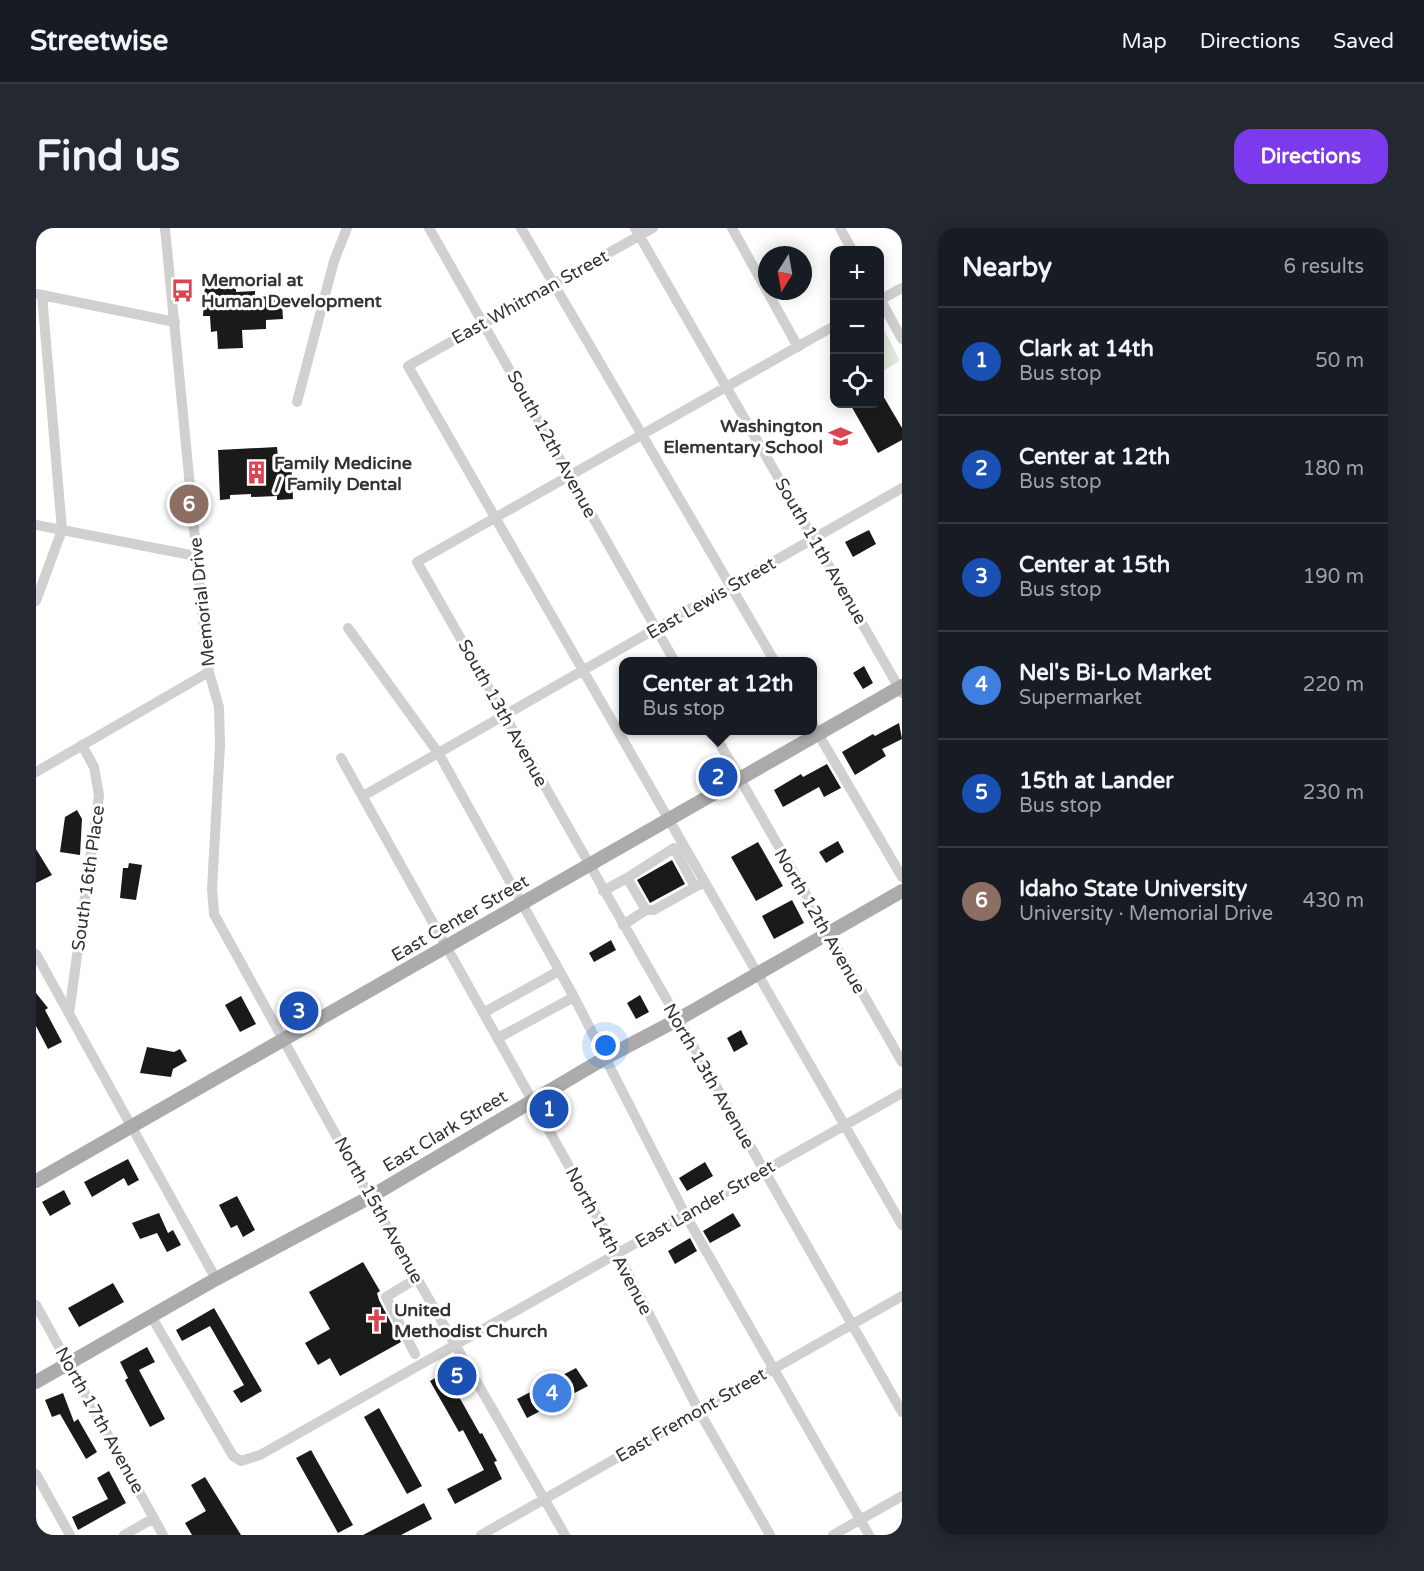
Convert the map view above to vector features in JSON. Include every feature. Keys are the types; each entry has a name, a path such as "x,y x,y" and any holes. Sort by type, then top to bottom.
{"main road":[{"name":"East Center Street","path":"817,728 901,689"},
{"name":"East Center Street","path":"36,1181 738,779 806,735"},
{"name":"East Clark Street","path":"36,1382 216,1279 370,1197 605,1058 677,1020 902,891"}],"street":[{"name":"Memorial Drive","path":"165,228 209,672 219,707 220,745 212,889 214,914 284,1039"},
{"path":"297,402 334,261 347,228"},
{"name":"South 12th Avenue","path":"429,228 672,657"},
{"path":"520,228 772,657"},
{"name":"East Whitman Street","path":"495,518 408,366 553,284 638,232 653,228"},
{"path":"732,228 758,275"},
{"path":"840,228 850,246"},
{"name":"South 11th Avenue","path":"638,232 901,689"},
{"path":"884,298 902,288"},
{"path":"36,601 62,530 39,295 175,322"},
{"path":"772,300 798,346"},
{"path":"884,307 902,339"},
{"path":"619,731 495,518 830,328"},
{"name":"East Lewis Street","path":"363,796 902,488"},
{"name":"South 13th Avenue","path":"495,518 417,562 588,865"},
{"path":"36,525 196,556"},
{"path":"348,628 440,754 574,997 686,1216 869,1535"},
{"path":"36,772 209,672"},
{"path":"817,732 902,878"},
{"path":"621,735 670,818 700,884"},
{"path":"715,735 738,779"},
{"name":"South 16th Place","path":"69,1014 99,795 94,767 82,745"},
{"name":"North 14th Avenue","path":"341,758 445,948 498,1038 618,1254 699,1411 770,1535"},
{"name":"North 12th Avenue","path":"738,779 902,1062"},
{"path":"603,891 675,848 758,974 902,1225"},
{"name":"North 13th Avenue","path":"588,865 902,1412"},
{"path":"627,878 646,910"},
{"path":"623,925 646,910 654,910 700,884"},
{"path":"36,954 133,1125 216,1279"},
{"path":"483,1013 559,971"},
{"path":"498,1038 574,997"},
{"name":"North 15th Avenue","path":"284,1039 370,1197 565,1535"},
{"name":"East Lander Street","path":"151,1316 233,1456 241,1461 260,1455 321,1423 902,1093"},
{"path":"415,1354 386,1297 417,1278"},
{"name":"East Fremont Street","path":"481,1535 902,1296"},
{"name":"North 17th Avenue","path":"36,1305 163,1535"},
{"path":"36,1474 70,1535"},
{"path":"833,1535 902,1496"},
{"path":"124,1535 154,1518"}],"shaded area":[{"path":"884,330 900,361 884,370"}],"building":[{"path":"236,284 236,292 255,291 255,297 274,296 275,303 282,303 283,319 266,320 266,329 242,330 243,348 218,349 217,331 211,332 210,316 203,316 205,286"},
{"name":"Washington Elementary School","path":"884,397 902,428 902,440 878,453 852,408 884,408"},
{"name":"Family Medicine / Family Dental","path":"277,447 278,457 291,457 293,499 277,500 277,496 251,497 251,494 230,495 230,499 220,500 218,450"},
{"path":"869,530 876,544 853,557 845,542"},
{"path":"864,666 873,683 863,689 853,673"},
{"path":"899,723 902,739 882,749 886,756 855,775 842,752 873,734 875,736"},
{"path":"827,764 841,788 824,797 819,787 783,807 774,790 801,774 803,777"},
{"path":"77,810 82,819 80,855 60,852 65,817"},
{"path":"838,841 844,852 826,863 819,852"},
{"path":"758,842 783,886 756,901 731,857"},
{"path":"36,849 52,875 36,883"},
{"path":"672,860 685,884 650,903 637,880"},
{"path":"129,863 142,865 136,900 120,898 123,868 128,868"},
{"path":"792,900 804,923 774,939 762,916"},
{"path":"611,940 616,950 594,962 589,953"},
{"path":"36,993 48,1008 45,1010 62,1042 48,1049 36,1026"},
{"path":"640,995 649,1012 636,1019 627,1003"},
{"path":"241,996 256,1024 240,1032 225,1005"},
{"path":"741,1030 748,1044 734,1052 727,1038"},
{"path":"147,1047 174,1052 180,1049 187,1061 173,1069 171,1077 140,1073"},
{"path":"128,1159 139,1180 128,1186 124,1178 92,1197 84,1182"},
{"path":"705,1162 713,1176 687,1191 679,1178"},
{"path":"64,1190 71,1204 50,1216 42,1202"},
{"path":"237,1196 255,1230 243,1237 237,1225 231,1228 219,1205"},
{"path":"159,1213 168,1233 173,1230 181,1245 167,1252 157,1233 140,1239 132,1223"},
{"path":"733,1213 741,1226 710,1243 703,1231"},
{"path":"690,1238 697,1251 675,1264 668,1251"},
{"name":"United Methodist Church","path":"363,1262 380,1291 377,1293 379,1300 401,1342 340,1376 330,1358 318,1365 305,1343 330,1329 309,1292"},
{"path":"113,1283 124,1302 79,1327 68,1308"},
{"path":"214,1308 262,1391 241,1403 233,1391 244,1385 210,1326 182,1341 176,1330"},
{"path":"147,1347 155,1362 139,1370 165,1419 150,1427 125,1380 128,1378 120,1362"},
{"path":"576,1368 588,1386 527,1418 517,1399"},
{"path":"445,1372 497,1461 494,1462 502,1479 455,1504 447,1489 484,1470 463,1430 459,1432 430,1381"},
{"path":"63,1393 74,1422 78,1419 97,1452 86,1459 60,1414 52,1417 45,1400"},
{"path":"379,1408 422,1486 407,1494 364,1417"},
{"path":"311,1450 353,1525 338,1533 296,1458"},
{"path":"109,1471 126,1503 78,1530 72,1517 108,1499 97,1478"},
{"path":"205,1477 241,1535 192,1535 185,1523 206,1511 191,1485"},
{"path":"424,1503 432,1519 401,1535 363,1535"}],"place":[{"name":"Memorial at Human Development","path":"183,290"},
{"name":"Washington Elementary School","path":"841,436"},
{"name":"Family Medicine / Family Dental","path":"256,473"},
{"name":"Idaho State University","path":"189,504"},
{"name":"Center at 12th","path":"718,777"},
{"name":"Center at 15th","path":"299,1011"},
{"name":"Clark at 14th","path":"549,1109"},
{"name":"United Methodist Church","path":"376,1320"},
{"name":"15th at Lander","path":"457,1376"},
{"name":"Nel's Bi-Lo Market","path":"552,1393"}]}
